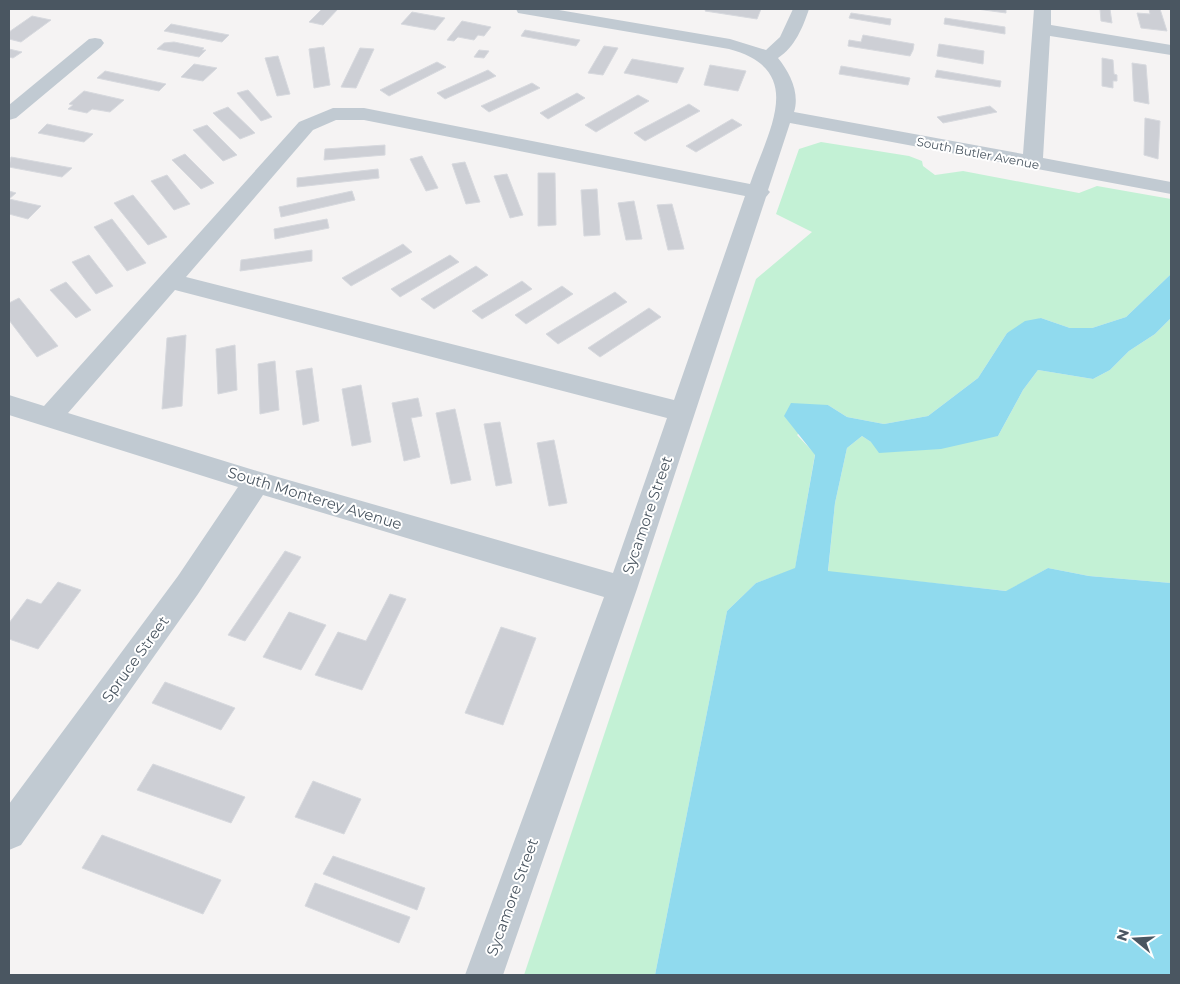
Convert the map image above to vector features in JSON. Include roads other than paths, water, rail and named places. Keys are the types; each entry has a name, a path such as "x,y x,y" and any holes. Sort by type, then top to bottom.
{"street":[{"path":"524,9 562,12 730,44 747,48 767,57 777,53 786,44 801,9"},
{"path":"1033,163 1044,9"},
{"path":"1042,29 1171,50"},
{"path":"9,114 95,42"},
{"name":"Sycamore Street","path":"484,975 622,589 785,116 787,104 784,80 777,65 767,57"},
{"path":"49,418 306,126 333,114 364,114 759,192"},
{"name":"South Butler Avenue","path":"785,116 1171,188"},
{"path":"169,281 683,412"},
{"name":"South Monterey Avenue","path":"9,405 257,482 622,589"},
{"name":"Spruce Street","path":"9,833 188,585 257,482"}],"water":[{"path":"1171,274 1171,318 1155,334 1129,351 1110,370 1093,379 1038,370 1023,390 998,436 941,449 879,453 871,442 862,436 847,448 835,503 828,571 1006,591 1048,568 1089,576 1171,583 1171,975 655,975 727,611 756,583 795,568 815,455 784,416 791,403 828,405 847,417 884,424 928,416 978,378 1007,333 1025,321 1041,318 1070,328 1092,328 1126,317"}]}
